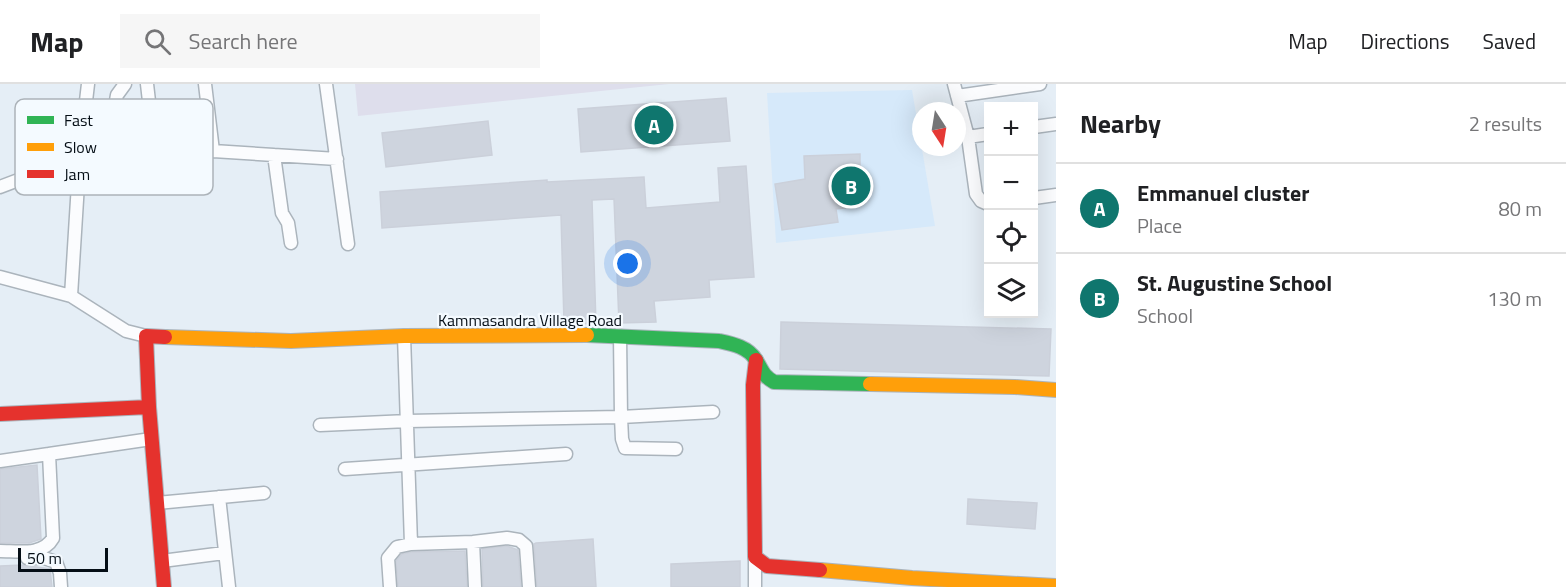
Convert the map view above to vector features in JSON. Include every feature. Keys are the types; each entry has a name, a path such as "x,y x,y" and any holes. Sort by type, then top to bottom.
{"street":[{"path":"86,99 88,84"},
{"path":"116,99 125,84"},
{"path":"147,84 149,99"},
{"path":"205,84 207,99"},
{"path":"326,84 348,244"},
{"path":"984,202 976,194 968,137 956,90 1040,84"},
{"path":"1038,126 1056,124"},
{"path":"968,137 984,135"},
{"path":"213,151 336,159"},
{"path":"274,155 282,213 288,223 291,243"},
{"path":"0,187 15,181"},
{"path":"71,296 77,195"},
{"path":"1038,197 1056,195"},
{"name":"Kammasandra Village Road","path":"0,277 71,296 126,331 147,336 291,341 404,336 561,334 718,340 742,348 756,360 766,379 783,383 1015,387 1056,390"},
{"path":"147,336 151,439 164,587"},
{"path":"404,336 411,544"},
{"path":"620,336 621,417 622,439 625,448 676,449"},
{"path":"756,360 753,385 756,587"},
{"path":"0,414 149,407"},
{"path":"320,425 621,417 713,412"},
{"path":"0,460 151,439"},
{"path":"0,551 38,550 49,545 52,538 50,454"},
{"path":"345,469 566,454"},
{"path":"157,503 264,493"},
{"path":"219,497 229,587"},
{"path":"390,587 388,558 397,548 411,544 473,542 507,538 519,540 526,546 529,587"},
{"path":"473,542 476,587"},
{"path":"162,561 224,553"},
{"path":"755,557 767,566 912,578 1056,586"},
{"path":"0,558 44,558 56,562 61,587"}],"shaded area":[{"path":"355,84 669,84 358,116"},
{"path":"912,90 914,102 912,102 912,156 923,156 935,226 776,243 767,93"}],"building":[{"path":"726,98 730,141 581,152 578,109"},
{"path":"488,121 492,155 386,167 382,133"},
{"path":"860,154 860,206 836,209 838,222 782,230 775,184 805,179 804,156"},
{"path":"746,166 754,277 709,280 710,297 654,301 656,322 619,323 614,199 592,200 596,324 564,323 561,215 382,228 380,192 547,180 547,182 644,177 646,208 720,202 718,168"},
{"path":"781,322 1051,329 1049,376 780,369"},
{"path":"37,465 41,539 29,543 0,543 0,469"},
{"path":"968,499 1037,503 1035,529 967,524"},
{"path":"593,539 596,587 537,587 534,544"},
{"path":"507,546 518,550 521,587 483,587 482,549"},
{"path":"465,551 467,587 398,587 396,561 402,554"},
{"path":"740,561 740,587 671,587 671,564"},
{"path":"23,565 50,569 52,587 0,587 0,566"}],"traffic: fast":[{"path":"587,335 719,341 749,352 765,375 774,382 870,384"}],"traffic: slow":[{"path":"165,337 291,341 404,336 587,335"},
{"path":"870,384 1056,390"},
{"path":"820,570 1056,586"}],"traffic: jam":[{"path":"164,587 149,407 146,336 165,337"},
{"path":"756,360 753,385 755,557 767,566 820,570"},
{"path":"0,414 149,407"}],"place":[{"name":"Emmanuel cluster","path":"654,125"},
{"name":"St. Augustine School","path":"851,186"}]}
